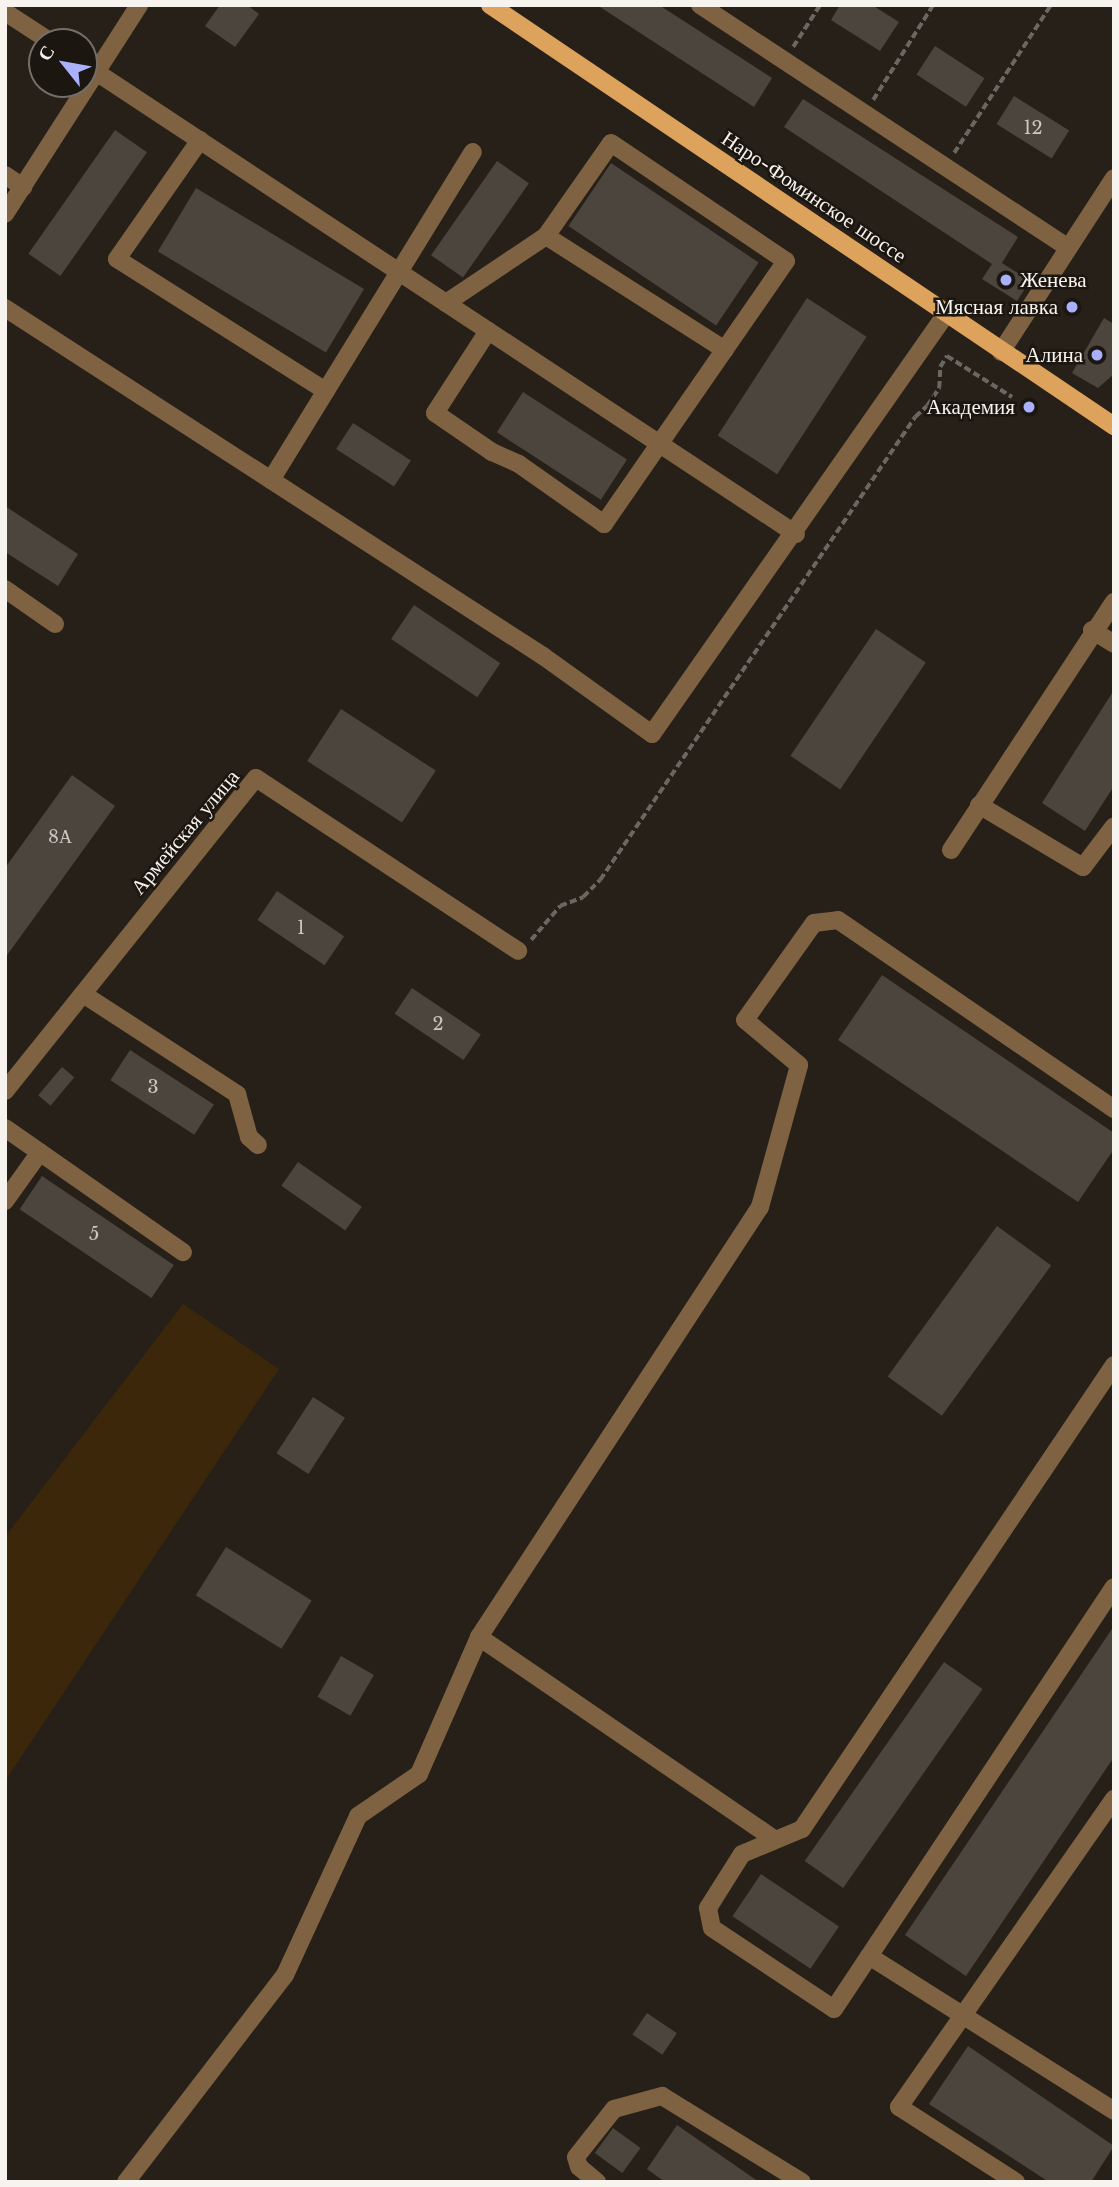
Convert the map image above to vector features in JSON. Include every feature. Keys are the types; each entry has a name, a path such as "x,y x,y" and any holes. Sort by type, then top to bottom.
{"main road":[{"name":"Наро-Фоминское шоссе","path":"490,5 1114,426"}],"street":[{"path":"98,55 139,5"},
{"path":"700,5 1068,248"},
{"path":"5,12 29,28"},
{"path":"98,74 796,534"},
{"path":"5,214 23,187 71,98"},
{"path":"200,140 117,259 326,391"},
{"path":"446,303 546,236 611,144 786,261 604,524 519,464 492,452 435,413 488,331"},
{"path":"271,480 473,152"},
{"path":"5,175 23,187"},
{"path":"1001,352 1114,178"},
{"path":"546,236 725,350"},
{"path":"5,308 543,656 652,734 796,534 946,314"},
{"path":"5,589 55,624"},
{"path":"951,850 1092,630 1114,602"},
{"path":"1092,630 1114,644"},
{"name":"Армейская улица","path":"5,1091 256,778 518,951"},
{"path":"979,805 1083,867 1114,826"},
{"path":"126,2182 285,1975 358,1816 419,1774 479,1637 760,1208 799,1065 745,1020 814,923 838,920 1114,1109"},
{"path":"83,994 237,1094 249,1137 258,1145"},
{"path":"5,1128 183,1252"},
{"path":"5,1201 40,1152"},
{"path":"1114,1366 802,1829 742,1854 708,1908 712,1928 834,2009 1114,1587"},
{"path":"479,1637 775,1840"},
{"path":"1016,2182 899,2107 1114,1799"},
{"path":"869,1956 1114,2111"},
{"path":"597,2182 579,2167 576,2157 614,2109 662,2096 802,2182"}],"path":[{"path":"785,61 820,5"},
{"path":"864,113 933,5"},
{"path":"945,166 1051,5"},
{"path":"518,951 542,932 560,906 583,897 600,880 915,417 927,406 939,388 940,367 947,356 1012,397"}],"shaded area":[{"path":"183,1304 279,1369 5,1781 5,1537"}],"building":[{"path":"220,5 247,5 259,14 235,47 205,26"},
{"path":"597,5 659,5 772,78 754,107"},
{"path":"840,5 872,5 899,22 880,51 831,20"},
{"path":"935,46 984,78 966,107 916,75"},
{"path":"1014,96 1069,130 1052,158 997,124"},
{"path":"803,99 1018,237 1002,263 1030,281 1017,301 982,279 992,264 784,127"},
{"path":"115,130 147,152 60,276 28,254"},
{"path":"497,161 529,183 463,278 431,255"},
{"path":"611,163 759,263 716,326 569,226"},
{"path":"196,188 364,289 326,352 158,251"},
{"path":"807,298 867,337 777,474 718,436"},
{"path":"1104,318 1114,324 1114,374 1098,388 1072,373"},
{"path":"523,392 627,460 601,500 497,432"},
{"path":"353,423 411,461 394,487 336,449"},
{"path":"5,506 78,554 58,586 5,552"},
{"path":"414,605 500,663 477,697 391,639"},
{"path":"876,629 926,663 840,789 790,756"},
{"path":"1114,690 1114,786 1085,831 1042,803"},
{"path":"341,709 436,771 402,823 307,761"},
{"path":"72,775 115,806 5,958 5,868"},
{"path":"277,891 344,936 325,965 257,920"},
{"path":"882,975 1114,1133 1114,1149 1078,1202 838,1040"},
{"path":"412,988 481,1034 463,1060 395,1014"},
{"path":"130,1050 214,1104 194,1135 110,1080"},
{"path":"62,1067 74,1077 50,1106 38,1095"},
{"path":"298,1162 362,1207 345,1230 281,1186"},
{"path":"42,1176 174,1265 151,1298 20,1209"},
{"path":"997,1226 1051,1265 942,1416 888,1376"},
{"path":"313,1397 345,1418 308,1474 277,1453"},
{"path":"226,1547 312,1601 281,1649 196,1595"},
{"path":"1114,1626 1114,1757 966,1976 905,1935"},
{"path":"341,1656 374,1675 350,1716 318,1697"},
{"path":"944,1662 983,1689 843,1888 805,1861"},
{"path":"761,1874 839,1927 810,1969 732,1916"},
{"path":"647,2013 677,2033 662,2055 632,2035"},
{"path":"968,2046 1114,2146 1091,2182 1049,2182 929,2104"},
{"path":"677,2125 759,2182 665,2182 647,2169"},
{"path":"613,2128 641,2148 622,2173 595,2153"}],"place":[{"name":"Женева","path":"1006,280"},
{"name":"Мясная лавка","path":"1072,307"},
{"name":"Алина","path":"1097,355"},
{"name":"Академия","path":"1029,407"}]}
